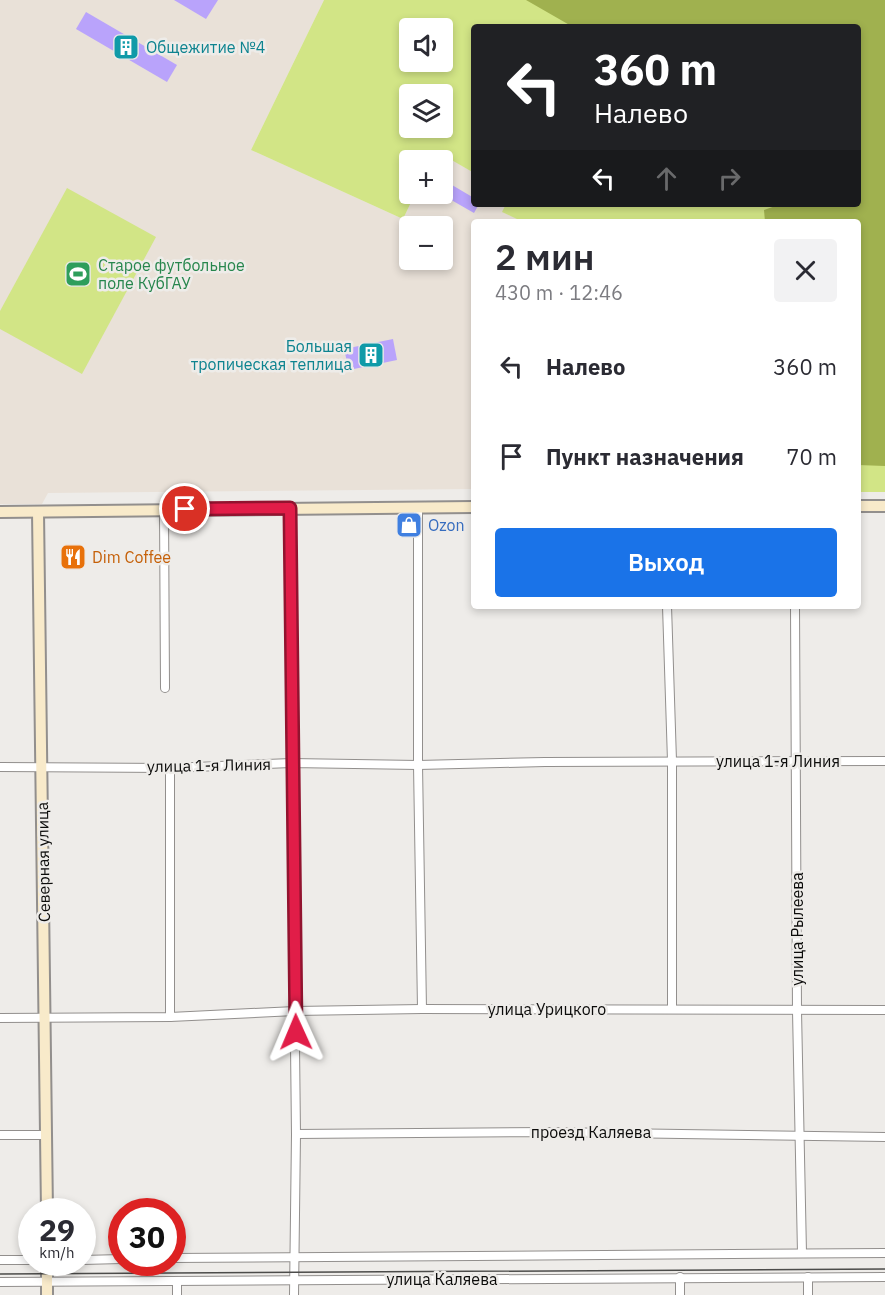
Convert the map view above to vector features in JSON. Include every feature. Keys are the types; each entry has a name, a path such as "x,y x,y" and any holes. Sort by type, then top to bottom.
{"main road":[{"path":"861,506 885,506"},
{"path":"0,512 471,507"},
{"name":"Северная улица","path":"38,512 47,1198"},
{"path":"47,1276 47,1295"}],"street":[{"path":"290,508 296,1134 294,1295"},
{"path":"164,509 165,688"},
{"path":"418,509 418,765 422,1009"},
{"path":"668,609 672,761 672,1009"},
{"name":"улица Рылеева","path":"795,609 802,1252"},
{"name":"улица 1-я Линия","path":"0,767 170,768 291,763 418,765 672,761 885,761"},
{"path":"170,768 170,1017"},
{"name":"улица Урицкого","path":"0,1018 170,1017 295,1011 422,1009 885,1010"},
{"name":"проезд Каляева","path":"296,1134 549,1132 885,1137"},
{"path":"0,1136 46,1135"},
{"name":"улица Каляева","path":"186,1258 885,1253"},
{"path":"0,1260 18,1260"},
{"path":"680,1277 680,1295"},
{"path":"808,1277 808,1295"},
{"name":"улица Каляева","path":"0,1282 885,1277"},
{"path":"177,1281 177,1295"}],"shaded area":[{"path":"0,0 324,0 251,150 399,217 399,270 453,270 453,216 404,216 410,204 453,204 453,161 471,171 471,207 505,207 503,212 517,219 471,219 471,489 48,493 42,504 0,504"}],"green space":[{"path":"324,0 885,0 885,492 861,492 861,219 517,219 502,212 504,207 861,207 861,24 471,24 471,171 453,161 453,150 399,150 399,204 410,204 404,216 399,217 251,150"},
{"path":"526,0 885,0 885,466 861,465 861,219 765,219 764,210 772,207 861,207 861,24 568,24"},
{"name":"Старое футбольное поле КубГАУ","path":"67,188 156,237 82,374 0,329 0,311"}],"building":[{"path":"174,0 218,0 206,19"},
{"name":"Общежитие №4","path":"86,12 177,65 167,82 76,29"},
{"path":"453,186 471,196 471,207 477,207 474,213 453,201"},
{"name":"Большая тропическая теплица","path":"393,339 397,360 349,370 344,349"}],"tram line":[{"path":"0,1274 885,1269"}],"place":[{"name":"Общежитие №4","path":"126,47"},
{"name":"Старое футбольное поле КубГАУ","path":"78,274"},
{"name":"Большая тропическая теплица","path":"371,355"},
{"name":"Ozon","path":"409,525"},
{"name":"Dim Coffee","path":"73,557"}],"route":[{"path":"185,509 290,508 291,763 296,1032"}]}
